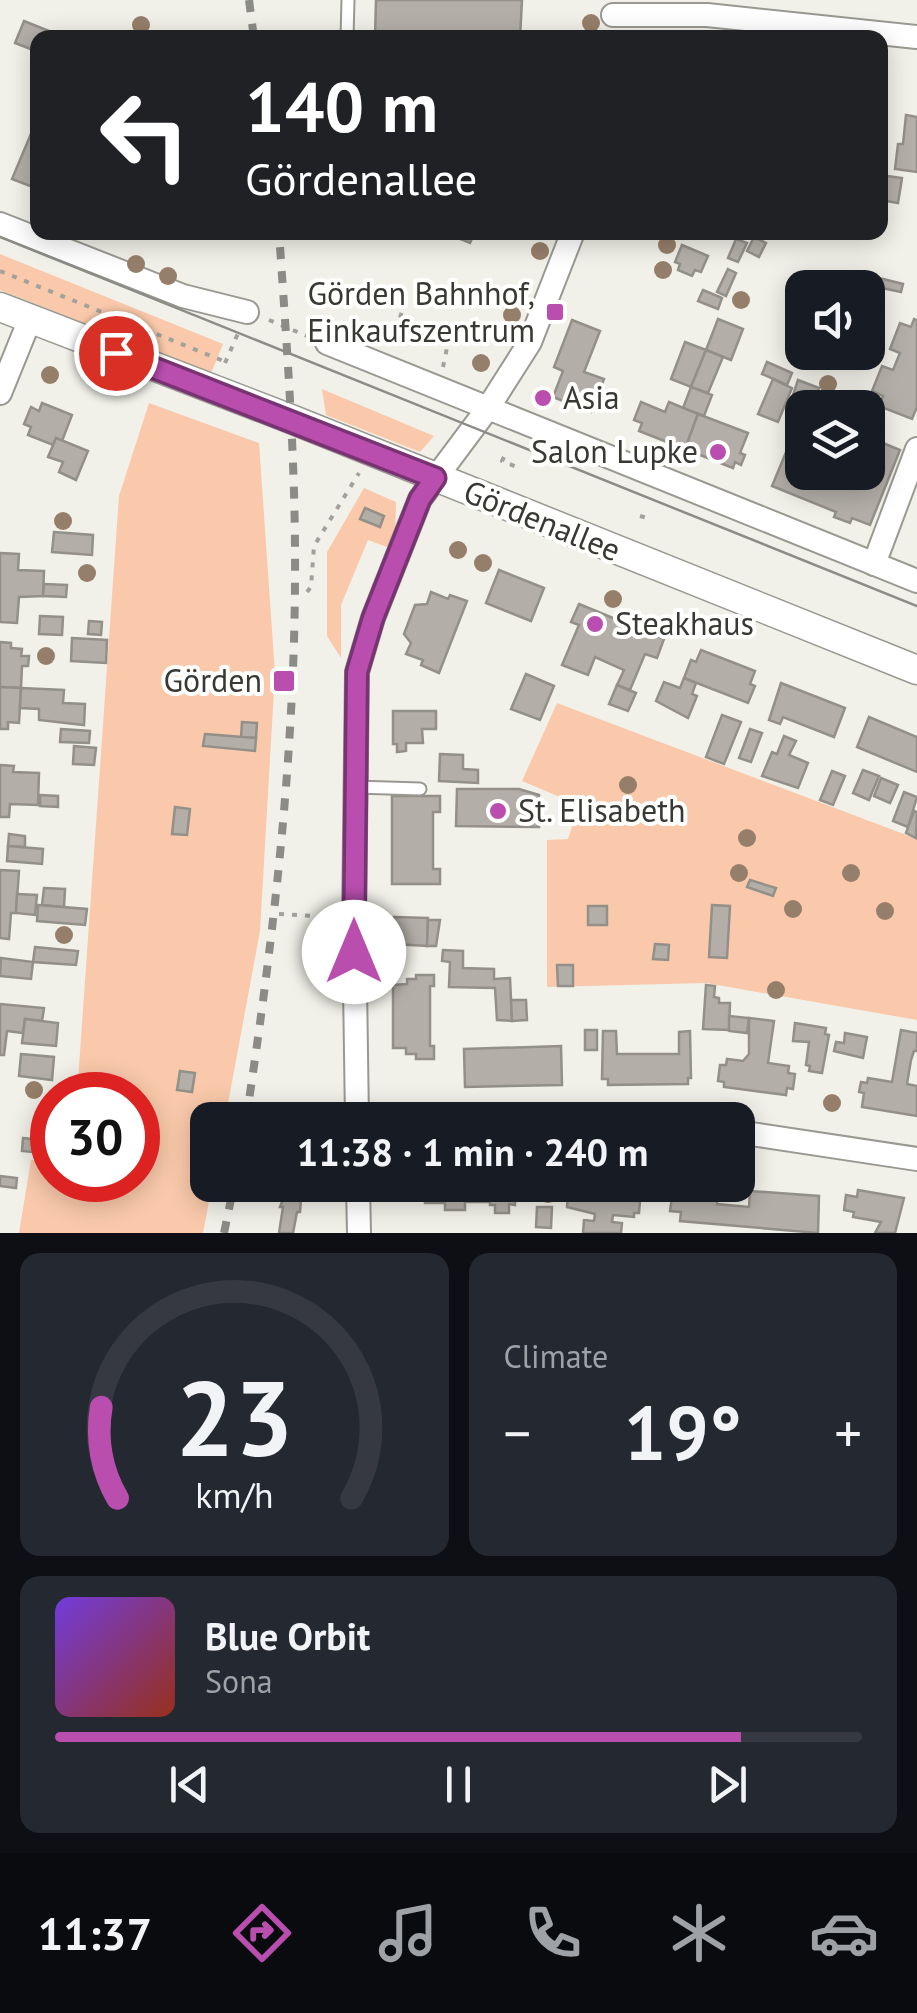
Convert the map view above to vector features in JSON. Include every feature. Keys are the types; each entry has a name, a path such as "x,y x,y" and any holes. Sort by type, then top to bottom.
{"street":[{"path":"614,17 706,15 844,30"},
{"path":"888,35 917,38"},
{"path":"0,224 30,236"},
{"path":"41,240 183,296 247,312"},
{"path":"357,1102 357,672 373,618 420,499 488,408 530,342 570,240"},
{"name":"Gördenallee","path":"0,307 917,670"},
{"path":"0,393 30,319"},
{"path":"326,343 917,581"},
{"path":"874,564 917,449"},
{"path":"755,1135 917,1159"},
{"path":"358,1202 359,1233"}],"lane":[{"path":"347,30 348,0"},
{"path":"355,788 420,789"}],"path":[{"path":"0,271 226,362"},
{"path":"383,365 403,309"},
{"path":"214,391 247,312 326,343"},
{"path":"439,386 451,328"},
{"path":"504,457 502,462 518,467"},
{"path":"307,592 311,586 314,546 359,472"},
{"path":"640,516 648,515"},
{"path":"279,914 354,918"}],"shaded area":[{"path":"0,254 223,344 211,373 0,290"},
{"path":"322,389 434,436 420,452 326,415"},
{"path":"149,403 259,443 275,673 260,931 228,1102 190,1102 190,1202 209,1202 203,1233 19,1233 30,1166 30,1202 160,1202 160,1072 79,1072 119,496"},
{"path":"364,488 396,502 395,550 368,540 341,605 341,658 327,636 327,552"},
{"path":"557,703 917,839 917,1020 706,983 547,987 547,840 568,839 579,805 522,781"}],"building":[{"path":"376,0 522,0 520,30 375,30"},
{"path":"24,21 46,30 30,30 30,49 15,43"},
{"path":"906,115 917,117 917,172 895,169"},
{"path":"30,136 30,186 12,179"},
{"path":"888,176 902,178 898,203 888,201"},
{"path":"736,240 747,243 738,262 728,258"},
{"path":"752,240 766,243 759,257 747,251"},
{"path":"682,245 708,256 701,272 695,270 692,276 678,270 680,264 675,262"},
{"path":"728,269 736,273 726,296 717,292"},
{"path":"885,280 903,284 901,292 885,289"},
{"path":"703,290 722,298 718,309 698,301"},
{"path":"718,319 743,329 731,360 706,350"},
{"path":"572,320 600,331 584,372 604,379 591,412 553,397 563,371 554,367"},
{"path":"917,320 917,407 912,419 885,408 885,390 872,390 880,370 893,370 900,353 890,349 900,323 911,327"},
{"path":"685,342 706,350 691,387 671,379"},
{"path":"706,350 723,357 708,393 691,387"},
{"path":"767,362 792,373 787,385 762,374"},
{"path":"773,379 792,388 785,390 785,405 778,422 758,414"},
{"path":"798,380 819,388 818,390 795,390"},
{"path":"691,387 712,395 704,416 683,408"},
{"path":"641,402 665,412 669,402 698,414 685,449 639,431 642,423 634,420"},
{"path":"42,403 72,415 62,441 56,438 53,445 28,435 31,427 24,424 31,407 39,411"},
{"path":"698,414 748,433 740,453 745,455 741,465 735,462 733,468 685,449"},
{"path":"56,438 88,451 76,480 59,472 63,462 48,457"},
{"path":"885,444 900,450 885,488"},
{"path":"785,455 785,490 884,490 870,525 834,517 836,512 772,486"},
{"path":"365,508 384,516 380,527 360,519"},
{"path":"54,532 93,535 92,555 52,552"},
{"path":"0,553 19,554 18,570 44,571 43,596 19,597 17,623 0,622"},
{"path":"499,570 544,588 531,621 486,603"},
{"path":"44,584 67,585 66,597 43,596"},
{"path":"431,592 467,601 439,673 421,665 423,660 406,654 411,643 404,634 415,605 427,604"},
{"path":"579,604 664,639 657,658 645,654 630,690 617,685 624,670 595,657 588,675 562,665 579,625 571,622"},
{"path":"40,616 63,617 62,635 39,634"},
{"path":"89,621 102,622 101,635 88,634"},
{"path":"72,638 107,640 106,663 71,661"},
{"path":"0,642 11,643 11,648 22,649 21,656 29,656 28,666 22,666 21,688 0,687"},
{"path":"701,650 755,671 750,684 755,686 748,703 684,678 691,660 696,662"},
{"path":"526,674 554,686 540,720 511,709"},
{"path":"684,678 696,683 692,694 697,696 688,718 656,701 664,682 680,688"},
{"path":"781,683 845,708 834,737 783,717 780,724 769,720"},
{"path":"617,685 636,693 628,711 609,704"},
{"path":"0,687 21,688 19,723 8,722 8,729 0,729"},
{"path":"21,688 64,690 63,703 85,704 84,725 39,720 39,709 20,708"},
{"path":"393,711 436,711 436,729 422,729 423,743 406,743 406,751 397,752 397,744 393,744"},
{"path":"722,715 741,722 724,764 706,757"},
{"path":"869,717 917,737 917,772 857,747"},
{"path":"242,722 257,723 256,738 241,737"},
{"path":"61,729 90,731 89,743 60,742"},
{"path":"750,729 762,733 751,762 739,758"},
{"path":"205,734 256,738 255,751 203,746"},
{"path":"784,736 796,741 789,755 808,763 798,788 762,776"},
{"path":"74,746 96,748 94,765 73,764"},
{"path":"440,754 463,755 463,769 478,770 478,783 439,781"},
{"path":"0,765 14,766 13,772 39,773 38,805 10,804 9,817 0,817"},
{"path":"863,770 879,776 869,800 853,793"},
{"path":"832,771 845,776 833,805 820,800"},
{"path":"881,778 898,785 890,803 874,796"},
{"name":"St. Elisabeth","path":"457,789 519,789 539,795 539,827 456,826"},
{"path":"904,792 917,797 908,827 893,821"},
{"path":"40,795 58,796 58,807 40,806"},
{"path":"392,796 440,796 440,812 433,812 433,869 440,869 440,884 392,884"},
{"path":"175,807 190,809 187,835 172,834"},
{"path":"914,811 917,812 916,838 906,833"},
{"path":"9,834 25,836 25,847 8,846"},
{"path":"8,846 43,849 42,864 7,861"},
{"path":"0,870 19,871 16,913 11,913 9,939 0,938"},
{"path":"750,880 776,888 773,896 747,887"},
{"path":"44,888 65,889 64,907 42,905"},
{"path":"17,894 37,895 35,915 16,913"},
{"path":"38,905 87,909 85,925 37,921"},
{"path":"712,905 730,906 727,958 709,957"},
{"path":"588,906 607,906 607,925 588,925"},
{"path":"394,917 428,918 427,946 393,944"},
{"path":"428,920 440,920 436,946 427,946"},
{"path":"655,944 669,945 668,960 653,959"},
{"path":"35,947 78,951 76,965 33,962"},
{"path":"443,950 463,951 463,968 494,969 494,979 510,978 512,1021 497,1020 495,988 449,987 450,962 442,961"},
{"path":"1,958 33,962 31,979 0,976"},
{"path":"557,965 573,965 573,986 558,986"},
{"path":"416,975 434,975 434,986 430,986 430,1046 434,1046 434,1059 416,1059 416,1054 406,1054 406,1048 393,1048 393,985 407,984 407,979 416,979"},
{"path":"706,985 715,986 714,997 719,998 719,1003 730,1003 729,1030 703,1029"},
{"path":"511,1000 526,1000 527,1020 512,1021"},
{"path":"0,1004 44,1008 42,1021 25,1019 23,1033 7,1031 4,1055 0,1055"},
{"path":"729,1016 749,1018 747,1033 729,1031"},
{"path":"749,1018 774,1021 768,1063 789,1066 788,1073 795,1074 793,1089 787,1088 786,1095 724,1087 724,1082 718,1081 720,1065 726,1065 727,1059 743,1061 749,1054"},
{"path":"25,1019 58,1023 56,1046 22,1043"},
{"path":"795,1023 826,1028 825,1034 829,1035 822,1073 809,1071 809,1042 793,1041"},
{"path":"585,1030 597,1030 597,1050 585,1050"},
{"path":"901,1030 917,1033 917,1051 911,1060 907,1084 917,1086 917,1116 862,1107 864,1093 859,1092 861,1082 867,1083 868,1078 892,1082"},
{"path":"603,1031 616,1031 617,1054 679,1054 679,1032 690,1031 688,1084 608,1085 608,1079 602,1079"},
{"path":"845,1033 867,1037 863,1058 834,1051 836,1042 844,1043"},
{"path":"561,1046 562,1085 465,1087 464,1049"},
{"path":"21,1054 54,1057 53,1072 19,1076"},
{"path":"180,1071 195,1073 192,1092 177,1090"},
{"path":"23,1138 30,1139 30,1152 22,1151"},
{"path":"0,1176 17,1178 16,1188 0,1186"},
{"path":"858,1190 904,1198 895,1233 875,1233 881,1222 853,1217 854,1212 844,1210 846,1195 857,1197"},
{"path":"755,1191 819,1196 818,1233 680,1221 681,1212 670,1211 671,1202 749,1207 749,1202 755,1202"},
{"path":"282,1202 301,1202 293,1233 279,1233"},
{"path":"465,1202 465,1210 445,1210 445,1203 425,1203"},
{"path":"515,1202 509,1204 509,1213 495,1213 495,1205 490,1205"},
{"path":"567,1202 640,1202 639,1213 634,1213 634,1217 613,1215 612,1222 622,1223 621,1233 583,1233 584,1220 594,1221 595,1214 567,1207"},
{"path":"537,1207 552,1207 551,1228 536,1227"}],"tram line":[{"path":"0,237 917,606"}],"railway":[{"path":"249,0 253,30"},
{"path":"249,1102 280,852 294,649 294,494 280,240"},
{"path":"224,1233 230,1202"}],"place":[{"name":"Görden Bahnhof, Einkaufszentrum","path":"555,312"},
{"name":"Asia","path":"543,398"},
{"name":"Salon Lupke","path":"718,452"},
{"name":"Steakhaus","path":"595,624"},
{"name":"Görden","path":"284,681"},
{"name":"St. Elisabeth","path":"498,811"}],"route":[{"path":"116,353 435,478 420,499 373,618 357,672 354,952"}]}
